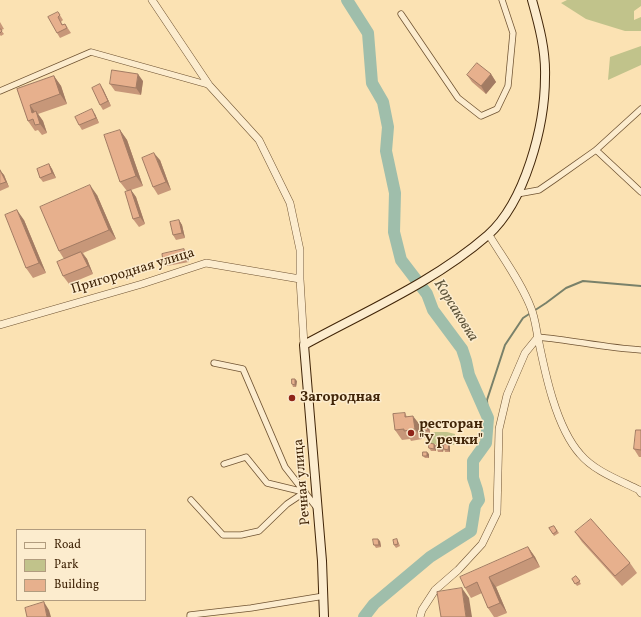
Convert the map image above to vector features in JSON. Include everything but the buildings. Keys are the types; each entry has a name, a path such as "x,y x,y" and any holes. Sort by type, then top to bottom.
{"main road":[{"path":"304,345 409,290 444,269 489,235 505,216 517,194 532,160 543,113 546,76 541,34 532,0"},
{"name":"Речная улица","path":"304,345 318,510 324,617"}],"street":[{"path":"152,0 208,85 259,140 290,203 300,250 300,279 304,345"},
{"path":"401,14 458,98 481,116 497,109 508,86 513,33 502,0"},
{"path":"0,91 91,52 208,85"},
{"path":"517,194 539,190 596,150 641,109"},
{"path":"596,150 641,192"},
{"path":"489,235 525,296 536,322 538,337 555,409 569,438 580,454 596,467 639,490 641,493"},
{"name":"Пригородная улица","path":"0,325 142,284 206,263 300,279"},
{"path":"538,337 641,350"},
{"path":"420,617 422,610 435,590 458,570 482,544 497,512 499,429 507,395 525,353 538,337"},
{"path":"214,363 243,369 285,467 318,510"},
{"path":"224,464 246,457 267,483 305,492"},
{"path":"191,500 223,536 241,535 259,531 287,504 305,492"},
{"path":"190,616 324,596"}],"green space":[{"path":"567,0 641,0 641,6 634,11 634,20 641,17 641,31 625,31 586,19 561,3"},
{"path":"641,46 641,65 608,80 610,57"},
{"path":"435,432 455,434 454,445 427,444 426,439 429,434"}],"waterway":[{"name":"Корсаковка","path":"347,0 368,33 372,83 383,102 388,127 386,151 395,193 394,232 401,260 427,294 433,310 462,349 469,375 488,418 486,443 473,461 473,478 479,500 475,506 471,531 430,557 374,604 364,617"},
{"path":"488,418 487,400 505,345 523,318 566,288 583,281 641,286"}],"place":[{"name":"Загородная","path":"292,398"},
{"name":"ресторан \"У речки\"","path":"411,433"}]}
